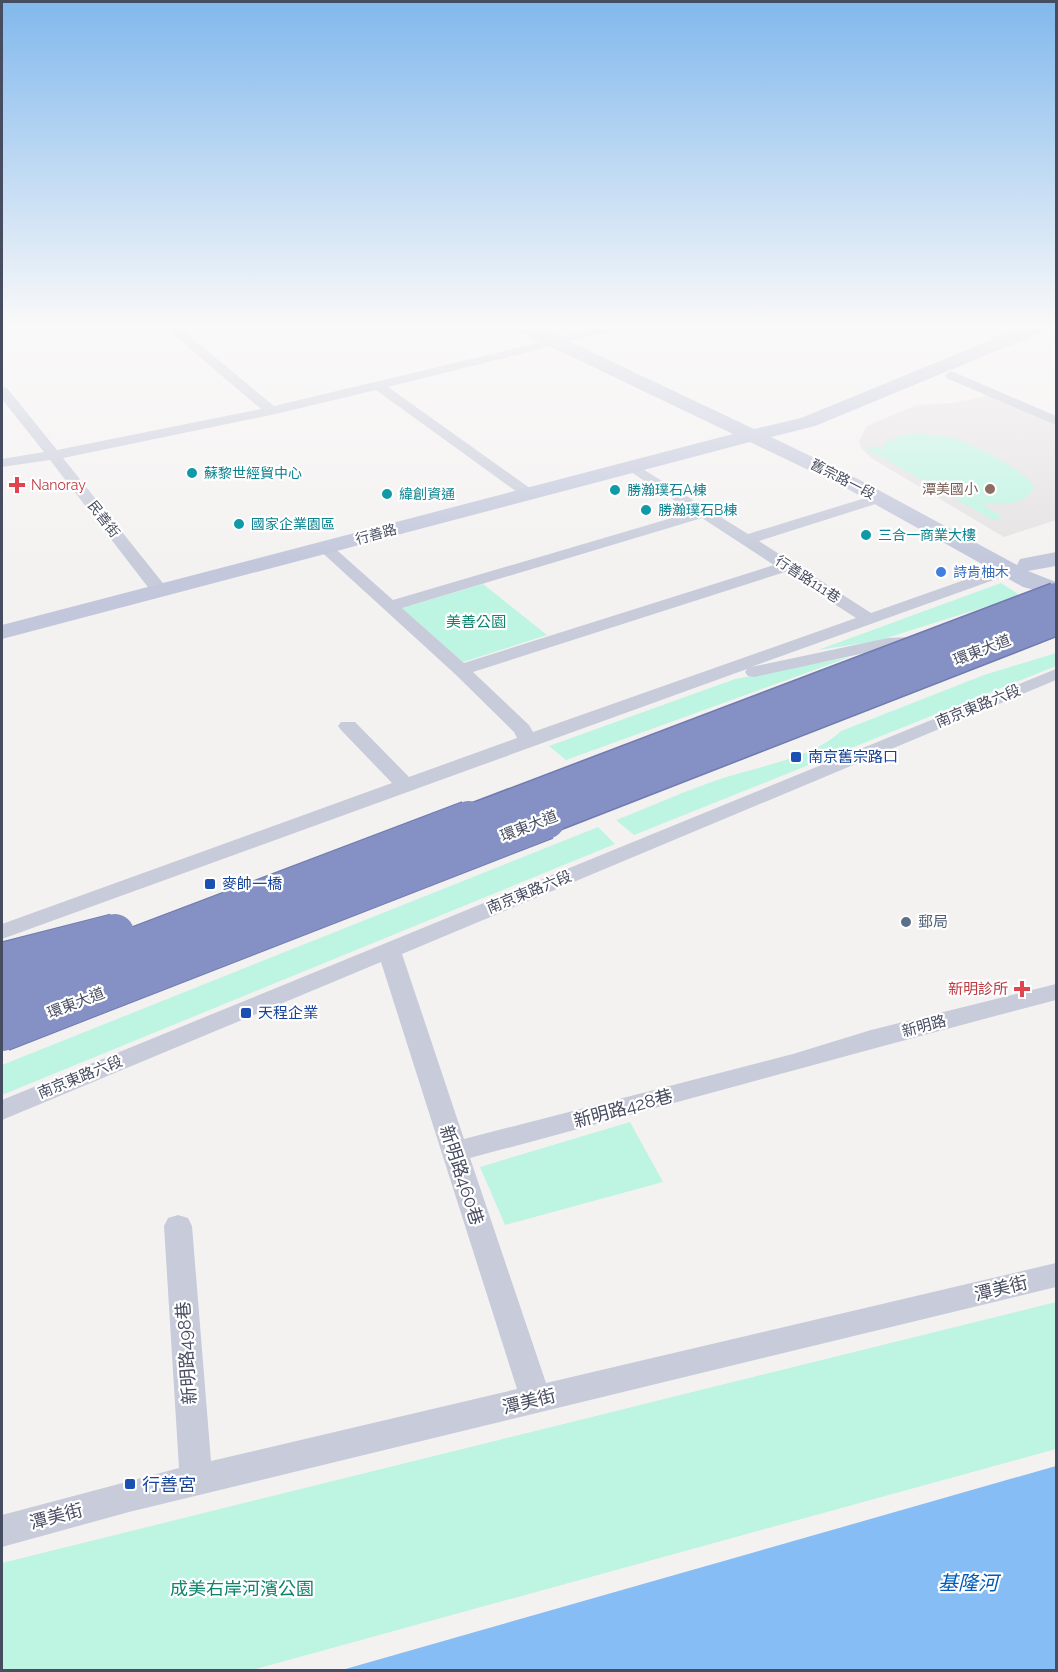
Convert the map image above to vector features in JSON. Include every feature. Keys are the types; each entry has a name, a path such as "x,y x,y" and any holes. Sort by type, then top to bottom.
{"highway":[{"name":"環東大道","path":"2,996 602,768 1056,591"},
{"name":"環東大道","path":"2,1032 1056,621"},
{"path":"2,984 89,967 162,948 249,920 770,720"},
{"path":"2,962 67,947 129,928 529,782 602,768"}],"main road":[{"name":"舊宗路一段","path":"695,407 1019,567"},
{"name":"舊宗路一段","path":"713,407 751,424 784,434 882,482 1056,591"},
{"name":"行善路","path":"784,434 846,407"},
{"name":"行善路","path":"2,632 752,436 824,428 874,407"},
{"path":"1019,567 1056,559"},
{"path":"2,996 487,806 1056,591"},
{"path":"2,1047 576,818 1056,632"}],"street":[{"name":"民善街","path":"15,407 160,591"},
{"path":"266,407 271,411"},
{"path":"2,463 55,455 289,407"},
{"path":"408,407 529,494"},
{"path":"1025,407 1056,421"},
{"path":"1037,412 1056,407"},
{"name":"行善路111巷","path":"633,467 869,619"},
{"name":"行善路111巷","path":"746,540 880,498"},
{"path":"390,606 704,513"},
{"path":"324,547 461,670 522,729 528,741"},
{"path":"461,670 788,566"},
{"path":"2,932 706,677 1019,567"},
{"path":"706,677 737,675 888,643 930,640"},
{"name":"南京東路六段","path":"2,1110 1056,674"},
{"path":"348,726 406,786"},
{"name":"新明路460巷","path":"389,950 536,1400"},
{"name":"新明路","path":"793,1063 871,1039 1056,992"},
{"name":"新明路428巷","path":"454,1152 793,1063"},
{"name":"新明路498巷","path":"178,1226 196,1479"},
{"name":"潭美街","path":"2,1531 196,1479 1056,1275"}],"shaded area":[{"name":"潭美國小","path":"911,407 1017,407 1056,425 1056,520 1004,537 871,458 861,448 859,441 867,426"}],"green space":[{"path":"907,434 944,436 970,444 1008,464 1034,486 1025,498 1019,501 1003,504 980,503 1003,517 993,520 865,448 874,446 882,450 887,441"},
{"path":"1001,583 1018,594 1013,598 877,641 818,650"},
{"name":"美善公園","path":"483,584 547,635 463,662 402,608"},
{"path":"1056,653 1056,666 634,835 616,820 710,783 801,755 841,731 984,675"},
{"path":"850,657 566,760 549,746 735,679"},
{"path":"598,827 615,844 2,1095 2,1065"},
{"path":"630,1122 663,1182 505,1225 480,1167"},
{"name":"成美右岸河濱公園","path":"1056,1302 1056,1449 252,1670 2,1670 2,1563"}],"water":[{"name":"基隆河","path":"1056,1466 1056,1670 342,1670"}],"place":[{"name":"蘇黎世經貿中心","path":"192,473"},
{"name":"Nanoray","path":"17,485"},
{"name":"潭美國小","path":"990,489"},
{"name":"勝瀚璞石A棟","path":"615,490"},
{"name":"緯創資通","path":"387,494"},
{"name":"勝瀚璞石B棟","path":"646,510"},
{"name":"國家企業園區","path":"239,524"},
{"name":"三合一商業大樓","path":"866,535"},
{"name":"詩肯柚木","path":"941,572"},
{"name":"南京舊宗路口","path":"796,757"},
{"name":"麥帥一橋","path":"210,884"},
{"name":"郵局","path":"906,922"},
{"name":"新明診所","path":"1022,989"},
{"name":"天程企業","path":"246,1013"},
{"name":"行善宮","path":"130,1484"}]}
